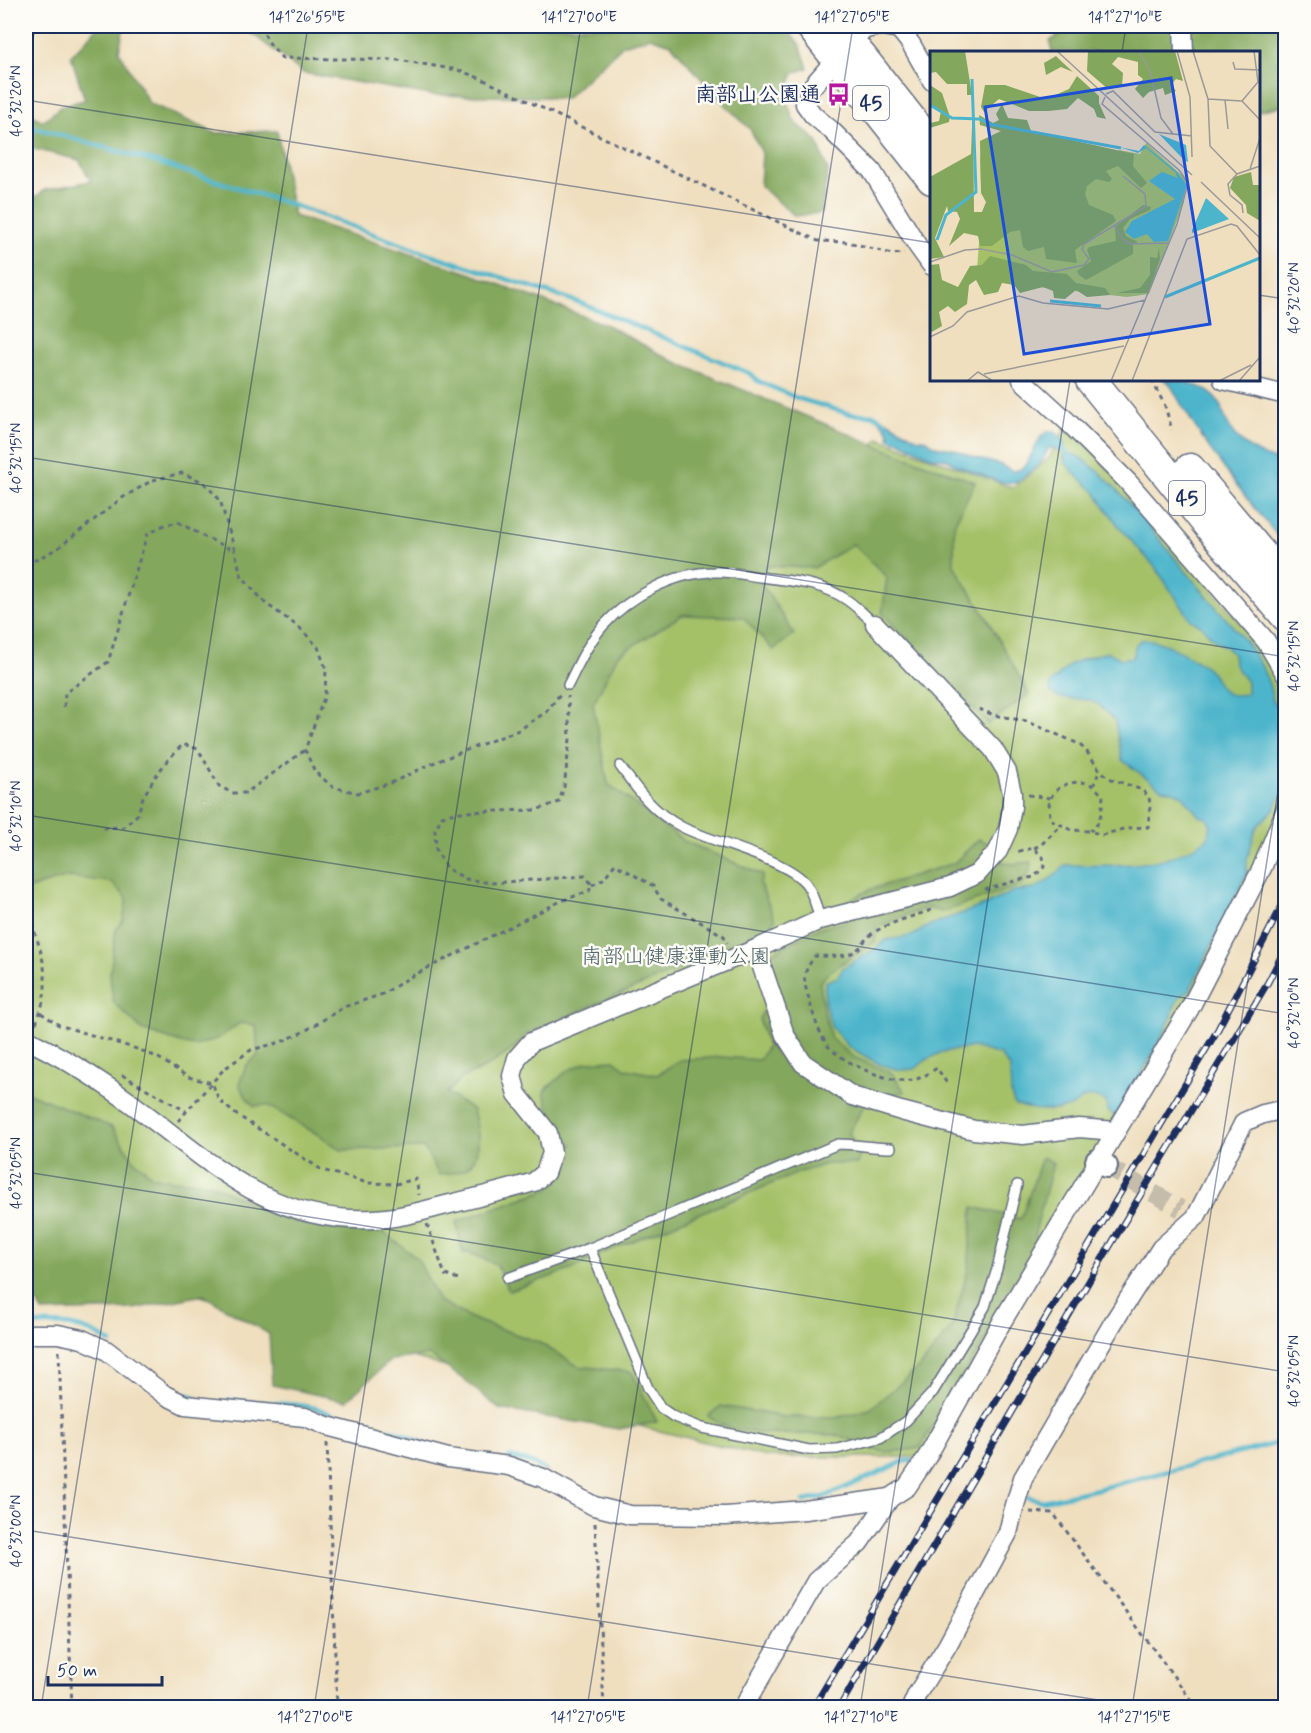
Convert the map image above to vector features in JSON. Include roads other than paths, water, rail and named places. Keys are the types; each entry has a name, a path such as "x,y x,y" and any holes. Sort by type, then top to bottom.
{"highway":[{"name":"45","path":"811,26 840,41 930,144"},
{"name":"45","path":"840,41 930,176"},
{"name":"45","path":"1092,381 1209,526 1286,616"},
{"name":"45","path":"1116,381 1286,583"}],"street":[{"path":"930,77 899,28 881,26 866,29 840,41 810,89 805,104 872,171 924,240 930,260"},
{"path":"1183,26 1184,51"},
{"path":"1023,381 1128,482 1266,641 1286,675"},
{"path":"1232,381 1260,384 1286,395"},
{"path":"27,1040 108,1087 224,1174 257,1194 312,1213 345,1219 402,1216 534,1182 545,1173 552,1153 548,1133 517,1094 512,1076 517,1058 531,1042 735,958 820,920 950,887 976,874 998,851 1008,830 1012,807 1012,793 1007,772 993,749 875,624"},
{"path":"743,1707 816,1581 859,1542 890,1498 907,1486 927,1457 1003,1320 1102,1163 1116,1131 1190,1008 1262,868 1286,809"},
{"path":"756,949 785,1035 803,1063 852,1096 974,1130 1023,1135 1079,1128 1116,1131"},
{"path":"911,1707 916,1694 947,1646 1008,1533 1023,1478 1113,1323 1161,1248 1189,1213 1244,1122 1263,1114 1286,1109"},
{"path":"26,1336 58,1334 82,1339 106,1350 165,1395 185,1405 305,1417 327,1426 448,1458 510,1466 543,1478 594,1506 630,1515 726,1516 804,1510 890,1498"}],"lane":[{"path":"568,685 584,653 603,627 626,606 652,589 695,573 717,572 802,582 823,588 847,600 875,624"},
{"path":"620,766 641,796 659,813 682,827 791,870 806,884 816,902 820,920"},
{"path":"508,1278 590,1248 838,1144 891,1148"},
{"path":"590,1248 648,1388 661,1408 674,1417 702,1428 809,1450 837,1449 880,1438 906,1421 933,1392 985,1307 997,1269 1017,1185"}],"water":[{"path":"1166,381 1185,382 1207,391 1218,401 1231,430 1244,444 1257,453 1285,463 1285,545 1223,467 1195,427 1170,384"},
{"path":"882,418 916,438 927,440 935,446 953,449 999,464 1012,471 1025,466 1041,437 1048,431 1054,431 1065,442 1060,452 1049,448 1042,461 1018,481 1001,482 892,440 880,421"},
{"path":"1068,453 1080,458 1109,482 1246,642 1261,665 1273,701 1285,719 1285,786 1275,808 1256,828 1247,860 1247,873 1189,991 1181,995 1150,1059 1115,1116 1108,1111 1106,1101 1092,1097 1084,1098 1067,1108 1054,1110 1015,1105 1011,1095 1010,1068 1000,1055 973,1047 942,1052 915,1069 900,1070 879,1064 849,1047 832,1028 825,1004 825,982 838,977 843,968 886,940 912,936 930,925 985,905 1014,891 1035,889 1066,865 1140,864 1175,855 1208,838 1211,825 1206,818 1199,816 1183,796 1174,791 1162,789 1122,760 1115,721 1099,705 1090,700 1060,698 1050,692 1050,684 1071,664 1108,652 1121,659 1133,657 1136,644 1143,639 1171,647 1204,665 1226,693 1247,694 1247,682 1234,664 1233,654 1215,641 1202,626 1191,620 1155,567 1120,528 1094,491 1065,462 1064,455"}],"waterway":[{"path":"26,125 293,205 417,250 578,302 749,373 758,381 797,398 850,414 875,415 885,422"},
{"path":"1058,446 1068,453"},
{"path":"26,1325 60,1324 81,1328 111,1343"},
{"path":"156,1377 178,1392 196,1397"},
{"path":"229,1400 316,1408 348,1421 398,1432 424,1443"},
{"path":"1027,1497 1042,1501 1098,1489 1286,1441"},
{"path":"509,1457 529,1462 546,1470"},
{"path":"804,1501 824,1497 905,1461 912,1461"},
{"path":"587,1493 614,1502"}],"tunnel":[{"path":"1106,1166 1181,1209"}],"railway":[{"path":"813,1708 1217,1031 1286,898"},
{"path":"839,1708 1092,1276 1268,982 1286,947"}],"place":[{"name":"南部山公園通","path":"839,94"}],"park label":[{"name":"南部山健康運動公園","path":"676,956"}]}
